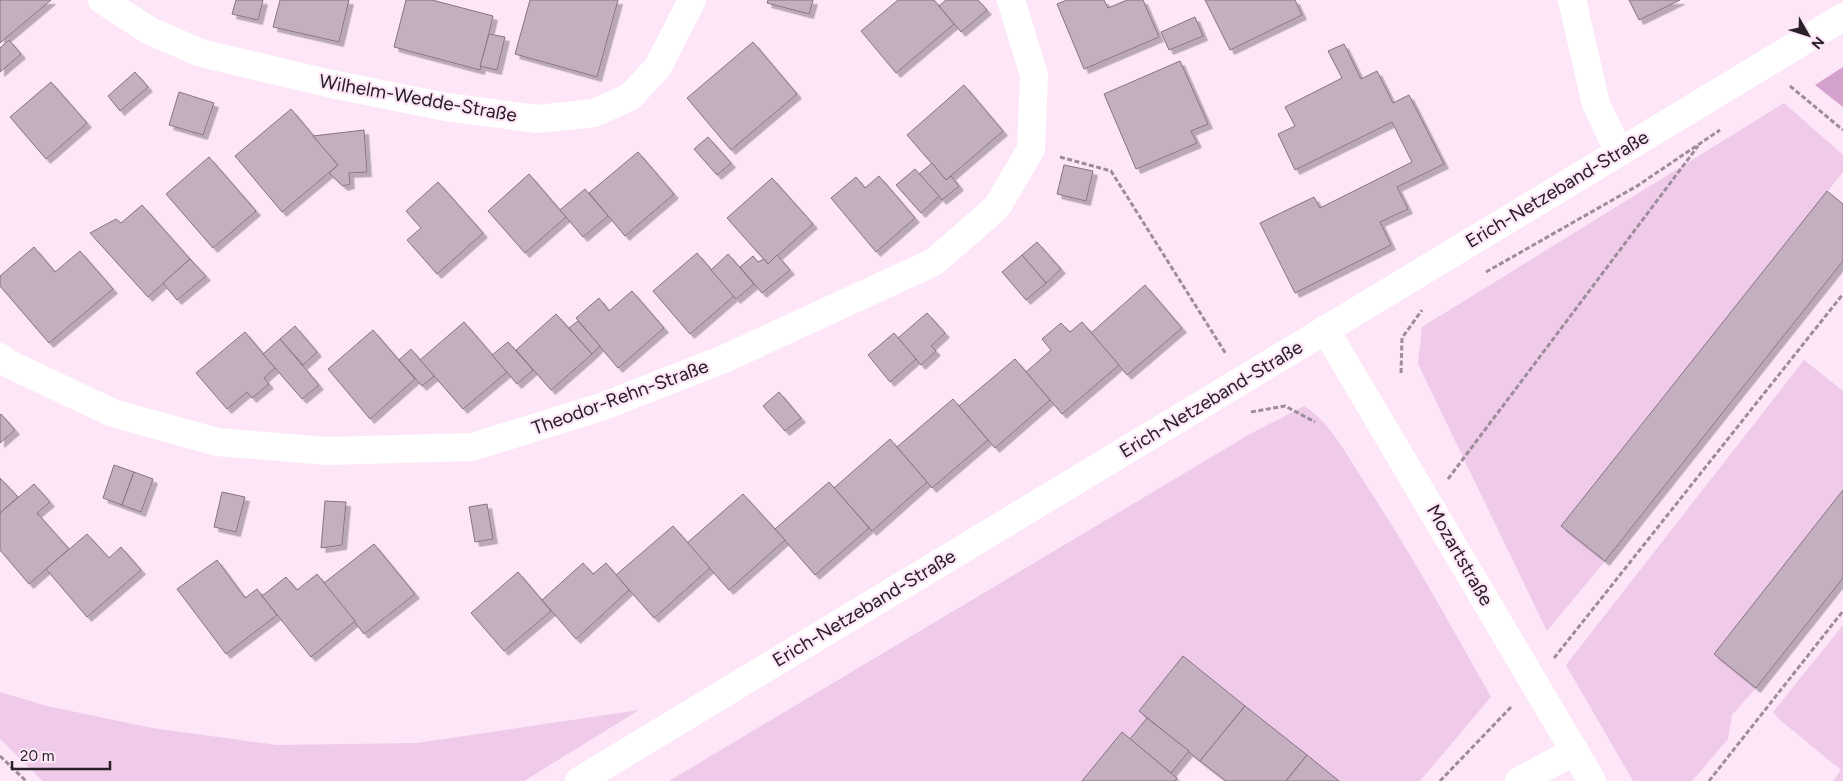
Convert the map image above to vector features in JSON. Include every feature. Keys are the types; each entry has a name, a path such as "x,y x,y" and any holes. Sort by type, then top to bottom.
{"street":[{"name":"Wilhelm-Wedde-Straße","path":"102,0 150,31 201,53 446,107 537,119 594,113 630,97 658,67 692,0"},
{"name":"Theodor-Rehn-Straße","path":"0,357 9,364 113,413 217,442 327,451 472,447 601,407 715,363 934,262 997,207 1031,150 1034,75 1011,0"},
{"path":"1572,0 1596,104 1619,152"},
{"name":"Erich-Netzeband-Straße","path":"579,781 1843,17"},
{"name":"Mozartstraße","path":"1325,329 1592,781"},
{"path":"1519,781 1575,751"}],"path":[{"path":"1782,91 1797,81"},
{"path":"1790,86 1843,130"},
{"path":"1483,273 1637,186 1724,128"},
{"path":"1430,504 1700,143"},
{"path":"1031,150 1111,171 1242,380 1245,413 1285,406 1315,422"},
{"path":"1440,781 1534,682 1843,294"},
{"path":"1401,373 1402,338 1423,307"},
{"path":"1709,781 1843,611"},
{"path":"0,756 26,781"}],"shaded area":[{"path":"1843,67 1843,107 1815,85"},
{"path":"1784,103 1843,155 1843,172 1561,526 1605,561 1547,631 1418,364 1422,327"},
{"path":"1804,360 1843,391 1843,490 1714,654 1756,688 1732,715 1728,739 1692,781 1633,781 1566,665"},
{"path":"1304,406 1314,413 1330,430 1380,506 1491,697 1420,781 1339,781 1183,656 1139,711 1147,718 1130,739 1121,733 1083,781 669,781 1250,434"},
{"path":"1843,625 1843,781 1833,781 1841,770 1773,712"},
{"path":"0,692 47,706 152,728 277,745 417,743 639,710 524,781 43,781 0,739"}],"building":[{"path":"0,0 51,0 0,43"},
{"path":"236,0 263,0 258,20 232,14"},
{"path":"280,0 349,0 339,42 273,27"},
{"path":"406,0 432,0 493,16 480,70 394,47"},
{"path":"530,0 618,0 597,77 515,54"},
{"path":"768,0 813,0 809,14 767,3"},
{"path":"898,0 934,0 954,24 896,73 861,31"},
{"path":"946,0 978,0 987,10 961,32 939,6"},
{"path":"1067,0 1104,0 1108,8 1127,0 1143,0 1159,37 1084,69 1057,4"},
{"path":"1205,0 1295,0 1302,15 1230,50"},
{"path":"1629,0 1680,0 1639,20"},
{"path":"1195,17 1203,36 1169,50 1161,32"},
{"path":"489,34 505,37 497,70 480,66"},
{"path":"9,40 21,54 0,72 0,48"},
{"path":"753,42 797,94 731,150 687,98"},
{"path":"1344,44 1361,79 1377,71 1393,103 1409,95 1444,164 1397,187 1408,209 1380,222 1391,245 1295,293 1260,223 1314,197 1320,208 1412,162 1392,122 1295,170 1278,134 1295,126 1285,107 1342,78 1328,51"},
{"path":"1180,61 1208,124 1191,131 1197,143 1136,169 1104,94"},
{"path":"135,72 148,87 120,111 108,96"},
{"path":"51,82 87,123 46,159 10,117"},
{"path":"964,85 1003,131 946,180 907,135"},
{"path":"179,92 214,103 203,135 169,125"},
{"path":"291,109 338,165 282,212 235,156"},
{"path":"364,130 367,172 349,173 350,184 343,186 329,173 338,165 313,136"},
{"path":"708,137 731,163 717,175 694,149"},
{"path":"638,152 674,194 625,236 589,193"},
{"path":"209,157 256,211 213,248 166,194"},
{"path":"932,163 946,180 951,176 959,186 942,200 919,174"},
{"path":"1064,165 1093,171 1086,201 1057,194"},
{"path":"915,169 939,196 921,213 896,185"},
{"path":"529,174 566,217 525,253 488,211"},
{"path":"879,176 915,218 876,252 831,198 856,177 865,188"},
{"path":"772,178 813,224 768,264 727,218"},
{"path":"438,182 483,233 437,274 407,240 421,228 406,211"},
{"path":"585,189 608,216 583,237 560,210"},
{"path":"1827,191 1843,204 1843,261 1605,561 1561,526"},
{"path":"142,205 190,259 148,297 90,233 116,219 121,223"},
{"path":"1037,242 1061,269 1046,283 1022,255"},
{"path":"34,247 55,272 80,251 113,289 49,343 0,286 0,276"},
{"path":"697,253 734,296 690,334 653,291"},
{"path":"728,254 754,284 736,299 711,270"},
{"path":"777,255 790,270 762,293 740,267 753,256 758,262 764,259 768,264"},
{"path":"1022,255 1046,283 1026,300 1002,272"},
{"path":"190,259 206,276 177,300 163,283"},
{"path":"1145,285 1182,328 1127,375 1091,333"},
{"path":"632,291 664,328 618,368 576,318 599,298 609,311"},
{"path":"927,313 945,333 931,346 936,351 921,365 898,338"},
{"path":"556,314 592,354 551,390 516,350"},
{"path":"578,321 600,346 592,354 569,328"},
{"path":"464,322 507,372 463,409 420,360"},
{"path":"1082,322 1119,365 1062,414 1026,372 1051,350 1042,339 1061,323 1070,332"},
{"path":"295,326 317,352 303,365 280,339"},
{"path":"373,330 415,379 370,419 328,369"},
{"path":"245,332 275,368 264,378 269,384 252,398 247,392 227,409 196,373"},
{"path":"894,333 916,359 890,382 868,355"},
{"path":"280,339 319,385 302,399 263,354"},
{"path":"508,342 533,370 517,384 492,355"},
{"path":"411,349 434,376 422,386 399,360"},
{"path":"1015,359 1050,400 995,448 959,406"},
{"path":"779,392 801,418 785,431 763,406"},
{"path":"953,399 988,440 932,488 897,447"},
{"path":"0,415 15,430 0,443"},
{"path":"890,439 927,482 872,531 834,488"},
{"path":"114,465 134,472 122,505 103,498"},
{"path":"134,472 153,479 141,512 122,505"},
{"path":"0,478 18,497 0,513"},
{"path":"829,482 869,528 815,575 775,529"},
{"path":"34,484 50,502 37,513 69,549 29,584 0,550 0,513"},
{"path":"1843,490 1843,578 1756,688 1714,654"},
{"path":"222,492 245,497 236,532 214,527"},
{"path":"743,494 785,540 729,590 687,543"},
{"path":"325,501 346,502 342,545 321,548"},
{"path":"487,504 493,539 475,542 469,507"},
{"path":"673,526 710,568 654,618 616,575"},
{"path":"87,534 109,558 121,547 141,570 87,617 46,569"},
{"path":"374,544 415,594 364,634 324,583"},
{"path":"217,560 245,598 257,589 277,615 226,654 177,589"},
{"path":"583,563 593,574 606,563 629,590 576,639 542,600"},
{"path":"518,572 551,611 504,651 471,613"},
{"path":"317,574 355,621 311,657 262,596 286,577 297,590"},
{"path":"1183,656 1245,706 1200,761 1139,711"},
{"path":"1245,706 1307,755 1286,781 1226,781 1200,761"},
{"path":"1147,718 1189,751 1171,773 1130,739"},
{"path":"1122,732 1177,778 1175,781 1082,781"},
{"path":"1307,755 1339,781 1286,781"}]}
